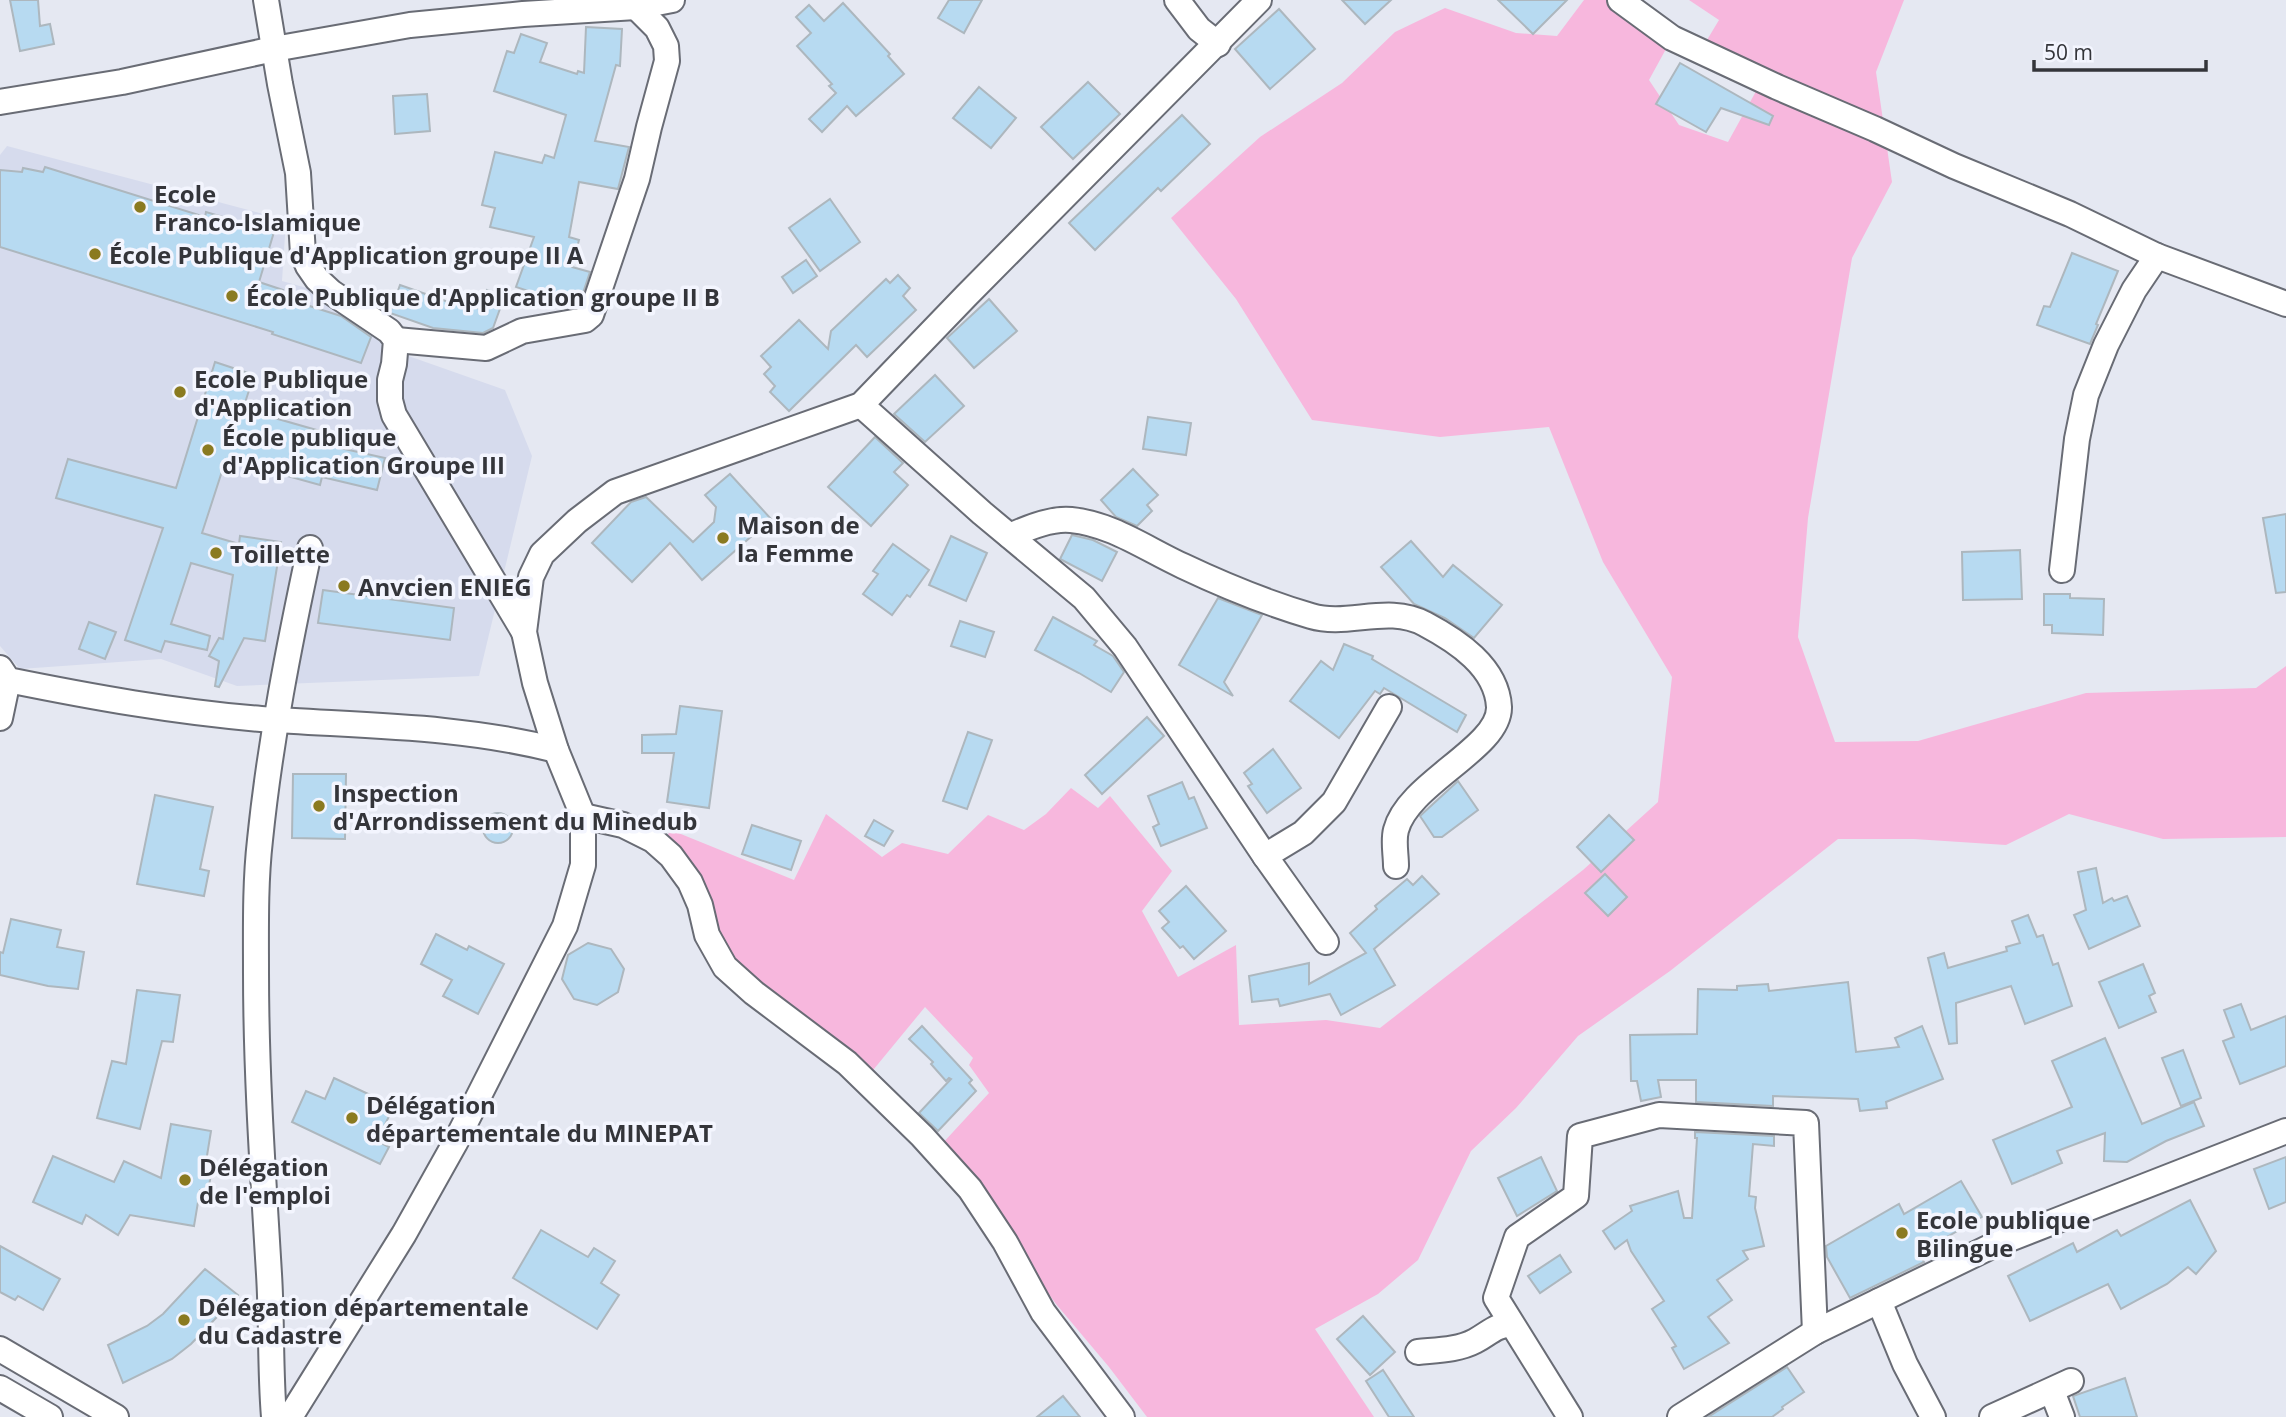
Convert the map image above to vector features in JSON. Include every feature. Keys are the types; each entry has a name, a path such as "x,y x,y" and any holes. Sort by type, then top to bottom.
{"street":[{"path":"266,0 299,173 303,254 308,267 331,292 389,331 396,340 390,380 390,400 394,415 524,632 535,683 556,750 583,816 583,865 565,926 436,1177 404,1234 290,1417"},
{"path":"0,102 122,82 274,49 410,26 523,14 636,7 672,0"},
{"path":"1177,0 1199,29 1218,44"},
{"path":"524,632 531,578 542,554 577,521 615,492 861,405 965,296 1259,0"},
{"path":"1620,0 1672,38 1954,166 2070,214 2157,256 2286,304"},
{"path":"396,340 486,348 522,331 585,320 591,315 637,179 667,61 666,46 657,27 636,7"},
{"path":"2062,570 2077,439 2086,395 2106,345 2134,290 2157,256"},
{"path":"861,405 1084,598 1125,647 1326,942"},
{"path":"1010,536 1047,523 1068,520 1099,525 1198,573 1314,617 1409,617 1425,624 1473,656 1486,669 1496,689 1499,709 1493,725 1474,748 1426,787 1404,812 1396,828 1396,866"},
{"path":"274,1417 256,1023 256,920 260,842 277,720 310,548"},
{"path":"0,718 4,674 191,713 430,728 518,740 556,750"},
{"path":"1265,856 1303,833 1334,802 1389,707"},
{"path":"583,816 623,825 653,840 671,856 690,882 700,905 707,936 725,967 754,993 847,1063 922,1136 970,1189 1005,1242 1043,1312 1122,1417"},
{"path":"1570,1417 1496,1298 1517,1237 1576,1196 1580,1136 1659,1115 1806,1122 1815,1332"},
{"path":"1680,1417 1815,1332 1994,1245 2286,1131"},
{"path":"1879,1301 1905,1364 1933,1417"},
{"path":"1418,1352 1458,1348 1496,1326 1511,1324"},
{"path":"0,1349 116,1417"},
{"path":"1992,1417 2062,1386 2062,1417"},
{"path":"0,1388 50,1417"}],"shaded area":[{"path":"1584,0 1620,0 1672,38 1649,80 1679,125 1728,142 1760,84 1704,45 1719,20 1689,0 1904,0 1876,72 1892,182 1852,258 1808,518 1798,637 1835,742 1918,741 2086,693 2256,688 2286,666 2286,837 2163,839 2069,814 2006,845 1914,839 1838,839 1670,971 1578,1036 1516,1108 1471,1151 1418,1260 1378,1294 1315,1329 1374,1417 1147,1417 1056,1304 941,1145 989,1093 969,1065 973,1058 925,1007 869,1075 740,973 663,842 671,830 794,880 826,814 882,857 902,843 948,854 988,815 1024,830 1046,814 1071,788 1098,808 1110,796 1172,871 1142,911 1178,977 1236,945 1239,1025 1326,1020 1380,1028 1583,870 1658,802 1672,677 1603,562 1549,427 1440,437 1312,420 1236,299 1171,218 1260,137 1342,83 1395,32 1445,8 1516,33 1557,36"},
{"path":"7,146 286,220 282,281 374,307 383,347 505,390 532,456 479,676 237,686 161,659 20,669 0,646 0,155"}],"building":[{"path":"10,0 38,0 40,26 50,24 54,44 20,51"},
{"path":"949,0 982,0 964,33 938,18"},
{"path":"1342,0 1391,0 1365,24"},
{"path":"1498,0 1567,0 1533,34"},
{"path":"843,3 890,54 888,56 904,74 856,116 847,106 822,132 809,119 836,93 829,86 832,84 797,46 811,33 796,17 809,5 824,21"},
{"path":"1279,9 1315,49 1270,89 1235,49"},
{"path":"586,27 622,29 620,66 616,65 595,141 629,147 618,189 579,182 569,237 579,240 572,267 590,272 580,302 541,292 540,295 516,287 534,237 490,227 495,208 482,205 495,152 542,163 545,155 554,158 566,115 494,91 507,51 514,53 521,34 547,43 540,62 577,74 578,71 584,73"},
{"path":"1680,63 1773,116 1769,125 1721,108 1706,132 1656,104"},
{"path":"1088,82 1120,114 1073,159 1041,127"},
{"path":"979,87 1016,118 991,148 953,118"},
{"path":"427,94 430,131 395,134 393,96"},
{"path":"1182,115 1210,144 1161,191 1158,188 1095,250 1069,223"},
{"path":"45,167 205,217 206,212 274,232 259,282 283,290 281,297 341,316 371,337 361,363 272,334 273,332 0,247 0,170 22,172 23,168 43,172"},
{"path":"830,199 860,242 820,271 789,228"},
{"path":"2072,253 2118,271 2090,344 2037,325 2044,306 2050,307"},
{"path":"806,260 817,276 793,293 782,277"},
{"path":"898,275 910,288 903,296 916,310 867,357 856,345 789,411 770,392 775,386 764,374 771,367 761,356 799,320 828,349 831,331 886,279 890,283"},
{"path":"400,285 454,304 456,300 482,310 487,290 505,295 493,328 483,333 433,328 390,313"},
{"path":"989,299 1017,331 974,368 947,338"},
{"path":"215,362 254,375 243,409 334,435 331,446 385,458 377,490 322,477 320,485 226,459 202,533 239,544 240,536 281,542 265,641 244,638 219,687 215,686 219,661 209,656 219,638 223,639 233,575 191,563 171,624 210,636 207,650 165,641 161,652 125,640 163,528 56,498 68,459 176,488"},
{"path":"935,375 964,406 925,442 894,414"},
{"path":"1148,417 1191,423 1186,455 1143,449"},
{"path":"875,437 903,463 894,472 908,485 871,526 828,487"},
{"path":"1133,469 1158,495 1147,505 1152,511 1137,526 1116,517 1101,500"},
{"path":"730,474 771,519 702,580 670,543 632,582 592,543 631,502 646,497 693,542 714,522 716,507 705,495"},
{"path":"2286,514 2286,592 2276,593 2263,518"},
{"path":"1072,535 1093,540 1117,552 1102,581 1060,559"},
{"path":"951,536 987,553 966,601 929,585"},
{"path":"1411,541 1443,577 1453,565 1502,605 1474,638 1445,618 1414,604 1381,567"},
{"path":"893,544 929,570 910,597 907,595 892,615 863,594 878,574 873,571"},
{"path":"2020,550 2022,599 1963,600 1962,552"},
{"path":"323,590 454,608 450,640 318,623"},
{"path":"2044,594 2070,594 2070,598 2104,599 2103,635 2052,633 2052,625 2044,625"},
{"path":"1218,598 1262,615 1224,682 1233,696 1179,665"},
{"path":"1053,617 1097,641 1094,645 1113,656 1124,672 1111,692 1035,650"},
{"path":"960,621 994,632 985,657 951,646"},
{"path":"89,622 116,632 105,659 79,649"},
{"path":"1344,644 1373,656 1372,659 1466,715 1457,732 1384,688 1380,694 1375,691 1339,738 1290,701 1321,661 1333,670"},
{"path":"680,706 722,711 709,808 667,802 674,753 642,753 642,735 676,734"},
{"path":"1147,717 1164,736 1102,794 1085,775"},
{"path":"968,732 992,740 967,809 943,801"},
{"path":"1273,749 1301,788 1267,813 1248,786 1252,784 1244,773"},
{"name":"Inspection d'Arrondissement du Minedub","path":"293,774 346,774 345,839 292,838"},
{"path":"1458,781 1478,810 1442,837 1434,837 1420,816"},
{"path":"1182,782 1189,799 1194,797 1207,828 1161,846 1153,827 1159,824 1148,796"},
{"path":"155,795 213,807 200,869 209,871 204,896 137,884"},
{"path":"498,813 509,817 513,828 509,839 498,843 487,839 483,828 487,817"},
{"path":"1609,815 1634,840 1601,872 1577,847"},
{"path":"874,820 893,831 884,846 865,836"},
{"path":"752,825 801,841 791,870 742,854"},
{"path":"2096,868 2103,903 2112,898 2114,901 2127,896 2140,926 2089,949 2074,915 2086,910 2078,872"},
{"path":"1605,874 1627,897 1608,916 1585,893"},
{"path":"1422,876 1439,894 1374,949 1395,985 1341,1015 1330,994 1280,1006 1278,999 1252,1002 1249,976 1309,963 1309,984 1366,953 1350,933 1377,909 1375,906 1407,879 1413,885"},
{"path":"1186,886 1226,931 1194,959 1162,928 1169,922 1159,911"},
{"path":"2028,915 2037,937 2043,935 2053,965 2058,963 2072,1006 2025,1024 2011,986 1956,1003 1957,1043 1949,1044 1928,958 1944,953 1948,968 2007,951 2006,947 2020,943 2012,921"},
{"path":"11,919 61,930 57,947 84,952 78,989 48,986 0,975 0,952 3,953"},
{"path":"436,934 467,950 469,946 504,964 478,1014 443,996 452,980 421,964"},
{"path":"588,943 611,949 624,969 618,992 597,1005 574,999 562,979 568,955"},
{"path":"2143,964 2155,993 2149,996 2156,1012 2119,1028 2099,982"},
{"path":"1848,982 1856,1052 1899,1047 1895,1038 1922,1026 1943,1079 1886,1102 1887,1108 1860,1111 1858,1099 1773,1096 1773,1106 1696,1102 1696,1080 1658,1080 1661,1097 1641,1101 1637,1081 1631,1081 1630,1035 1697,1034 1698,989 1737,990 1737,986 1768,984 1769,991"},
{"path":"137,990 180,995 173,1042 162,1041 140,1129 97,1118 112,1061 126,1064"},
{"path":"2241,1004 2251,1030 2286,1016 2286,1066 2240,1084 2223,1041 2234,1037 2224,1010"},
{"path":"922,1026 972,1080 969,1083 976,1091 938,1131 919,1113 951,1079 946,1081 931,1064 933,1062 909,1039"},
{"path":"2105,1038 2142,1124 2194,1102 2204,1126 2166,1141 2127,1162 2104,1161 2105,1133 2057,1151 2062,1163 2012,1184 1993,1140 2072,1107 2052,1061"},
{"path":"2183,1050 2201,1098 2181,1106 2162,1058"},
{"name":"Délégation départementale du MINEPAT","path":"334,1078 394,1106 377,1141 389,1147 380,1164 292,1122 306,1091 325,1099"},
{"path":"171,1124 211,1131 205,1168 212,1169 208,1191 200,1190 194,1226 130,1215 118,1235 86,1215 82,1224 33,1202 53,1156 114,1182 124,1161 161,1178"},
{"path":"1695,1132 1774,1136 1774,1146 1753,1144 1749,1196 1756,1197 1755,1208 1764,1246 1743,1251 1748,1259 1717,1280 1732,1300 1708,1317 1729,1343 1684,1369 1672,1348 1676,1346 1652,1309 1664,1301 1631,1251 1627,1240 1615,1249 1603,1231 1632,1211 1630,1206 1678,1191 1684,1218 1692,1218 1697,1138"},
{"path":"1541,1157 1557,1191 1517,1216 1498,1178"},
{"path":"2286,1157 2286,1202 2269,1209 2254,1169"},
{"name":"Ecole publique Bilingue","path":"1961,1181 1982,1217 1919,1253 1924,1262 1850,1298 1827,1257 1826,1246 1899,1204 1904,1214"},
{"path":"2190,1200 2216,1251 2196,1274 2188,1267 2167,1284 2121,1309 2108,1284 2030,1321 2008,1276 2073,1243 2077,1252 2117,1230 2121,1236"},
{"path":"541,1230 588,1257 594,1248 615,1261 601,1283 619,1295 597,1329 513,1278"},
{"path":"0,1246 60,1279 43,1310 18,1296 15,1300 0,1292"},
{"path":"1560,1255 1571,1272 1540,1293 1528,1276"},
{"name":"Délégation départementale du Cadastre","path":"205,1269 238,1295 191,1344 172,1359 123,1383 108,1345 147,1326 163,1314"},
{"path":"1363,1316 1395,1352 1370,1375 1337,1339"},
{"path":"1787,1367 1804,1392 1772,1417 1708,1417"},
{"path":"1383,1370 1414,1417 1389,1417 1366,1381"},
{"path":"2125,1378 2137,1417 2080,1417 2073,1396"},
{"path":"1063,1396 1080,1417 1037,1417"}],"place":[{"name":"Ecole Franco-Islamique","path":"140,207"},
{"name":"École Publique d'Application groupe II A","path":"95,254"},
{"name":"École Publique d'Application groupe II B","path":"232,296"},
{"name":"Ecole Publique d'Application","path":"180,392"},
{"name":"École publique d'Application Groupe III","path":"208,450"},
{"name":"Maison de la Femme","path":"723,538"},
{"name":"Toillette","path":"216,553"},
{"name":"Anvcien ENIEG","path":"344,586"},
{"name":"Inspection d'Arrondissement du Minedub","path":"319,806"},
{"name":"Délégation départementale du MINEPAT","path":"352,1118"},
{"name":"Délégation de l'emploi","path":"185,1180"},
{"name":"Ecole publique Bilingue","path":"1902,1233"},
{"name":"Délégation départementale du Cadastre","path":"184,1320"}]}
